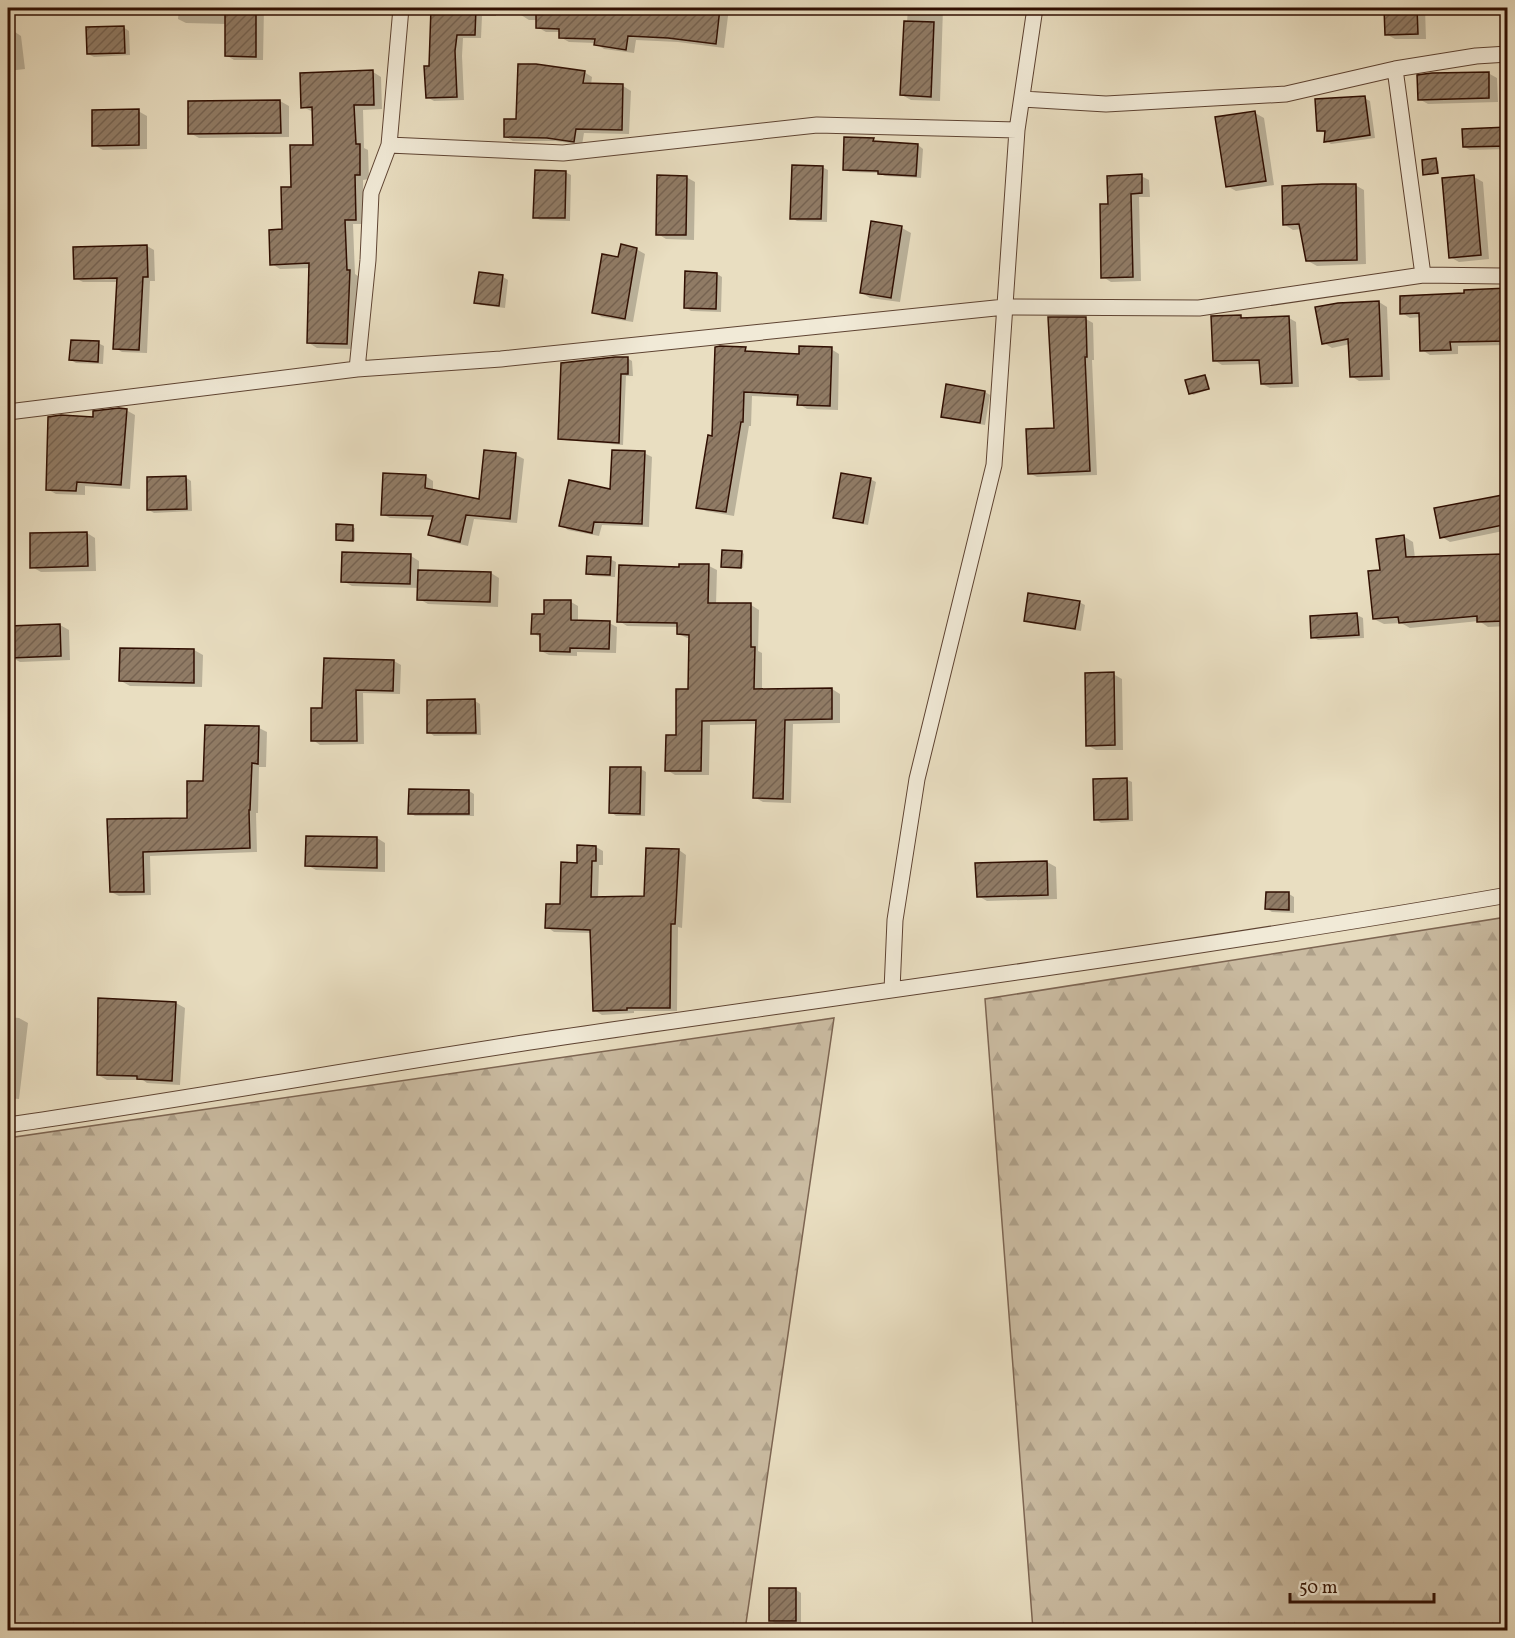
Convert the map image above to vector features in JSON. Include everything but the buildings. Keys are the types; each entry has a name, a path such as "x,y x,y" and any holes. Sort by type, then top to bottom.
{"street":[{"path":"357,369 368,260 371,193 389,145 401,8"},
{"path":"892,990 895,920 917,779 994,465 1017,130 1035,8"},
{"path":"1022,99 1106,104 1286,94 1395,69 1476,56 1508,54"},
{"path":"1395,69 1423,275"},
{"path":"389,145 563,153 817,125 1017,130"},
{"path":"8,412 357,369 501,359 1005,307 1199,308 1423,275 1501,276 1508,274"},
{"path":"8,1125 533,1042 1147,952 1508,896"}],"green space":[{"path":"1507,917 1507,1630 1033,1630 985,999"},
{"path":"834,1018 745,1630 8,1630 8,1138"}]}
